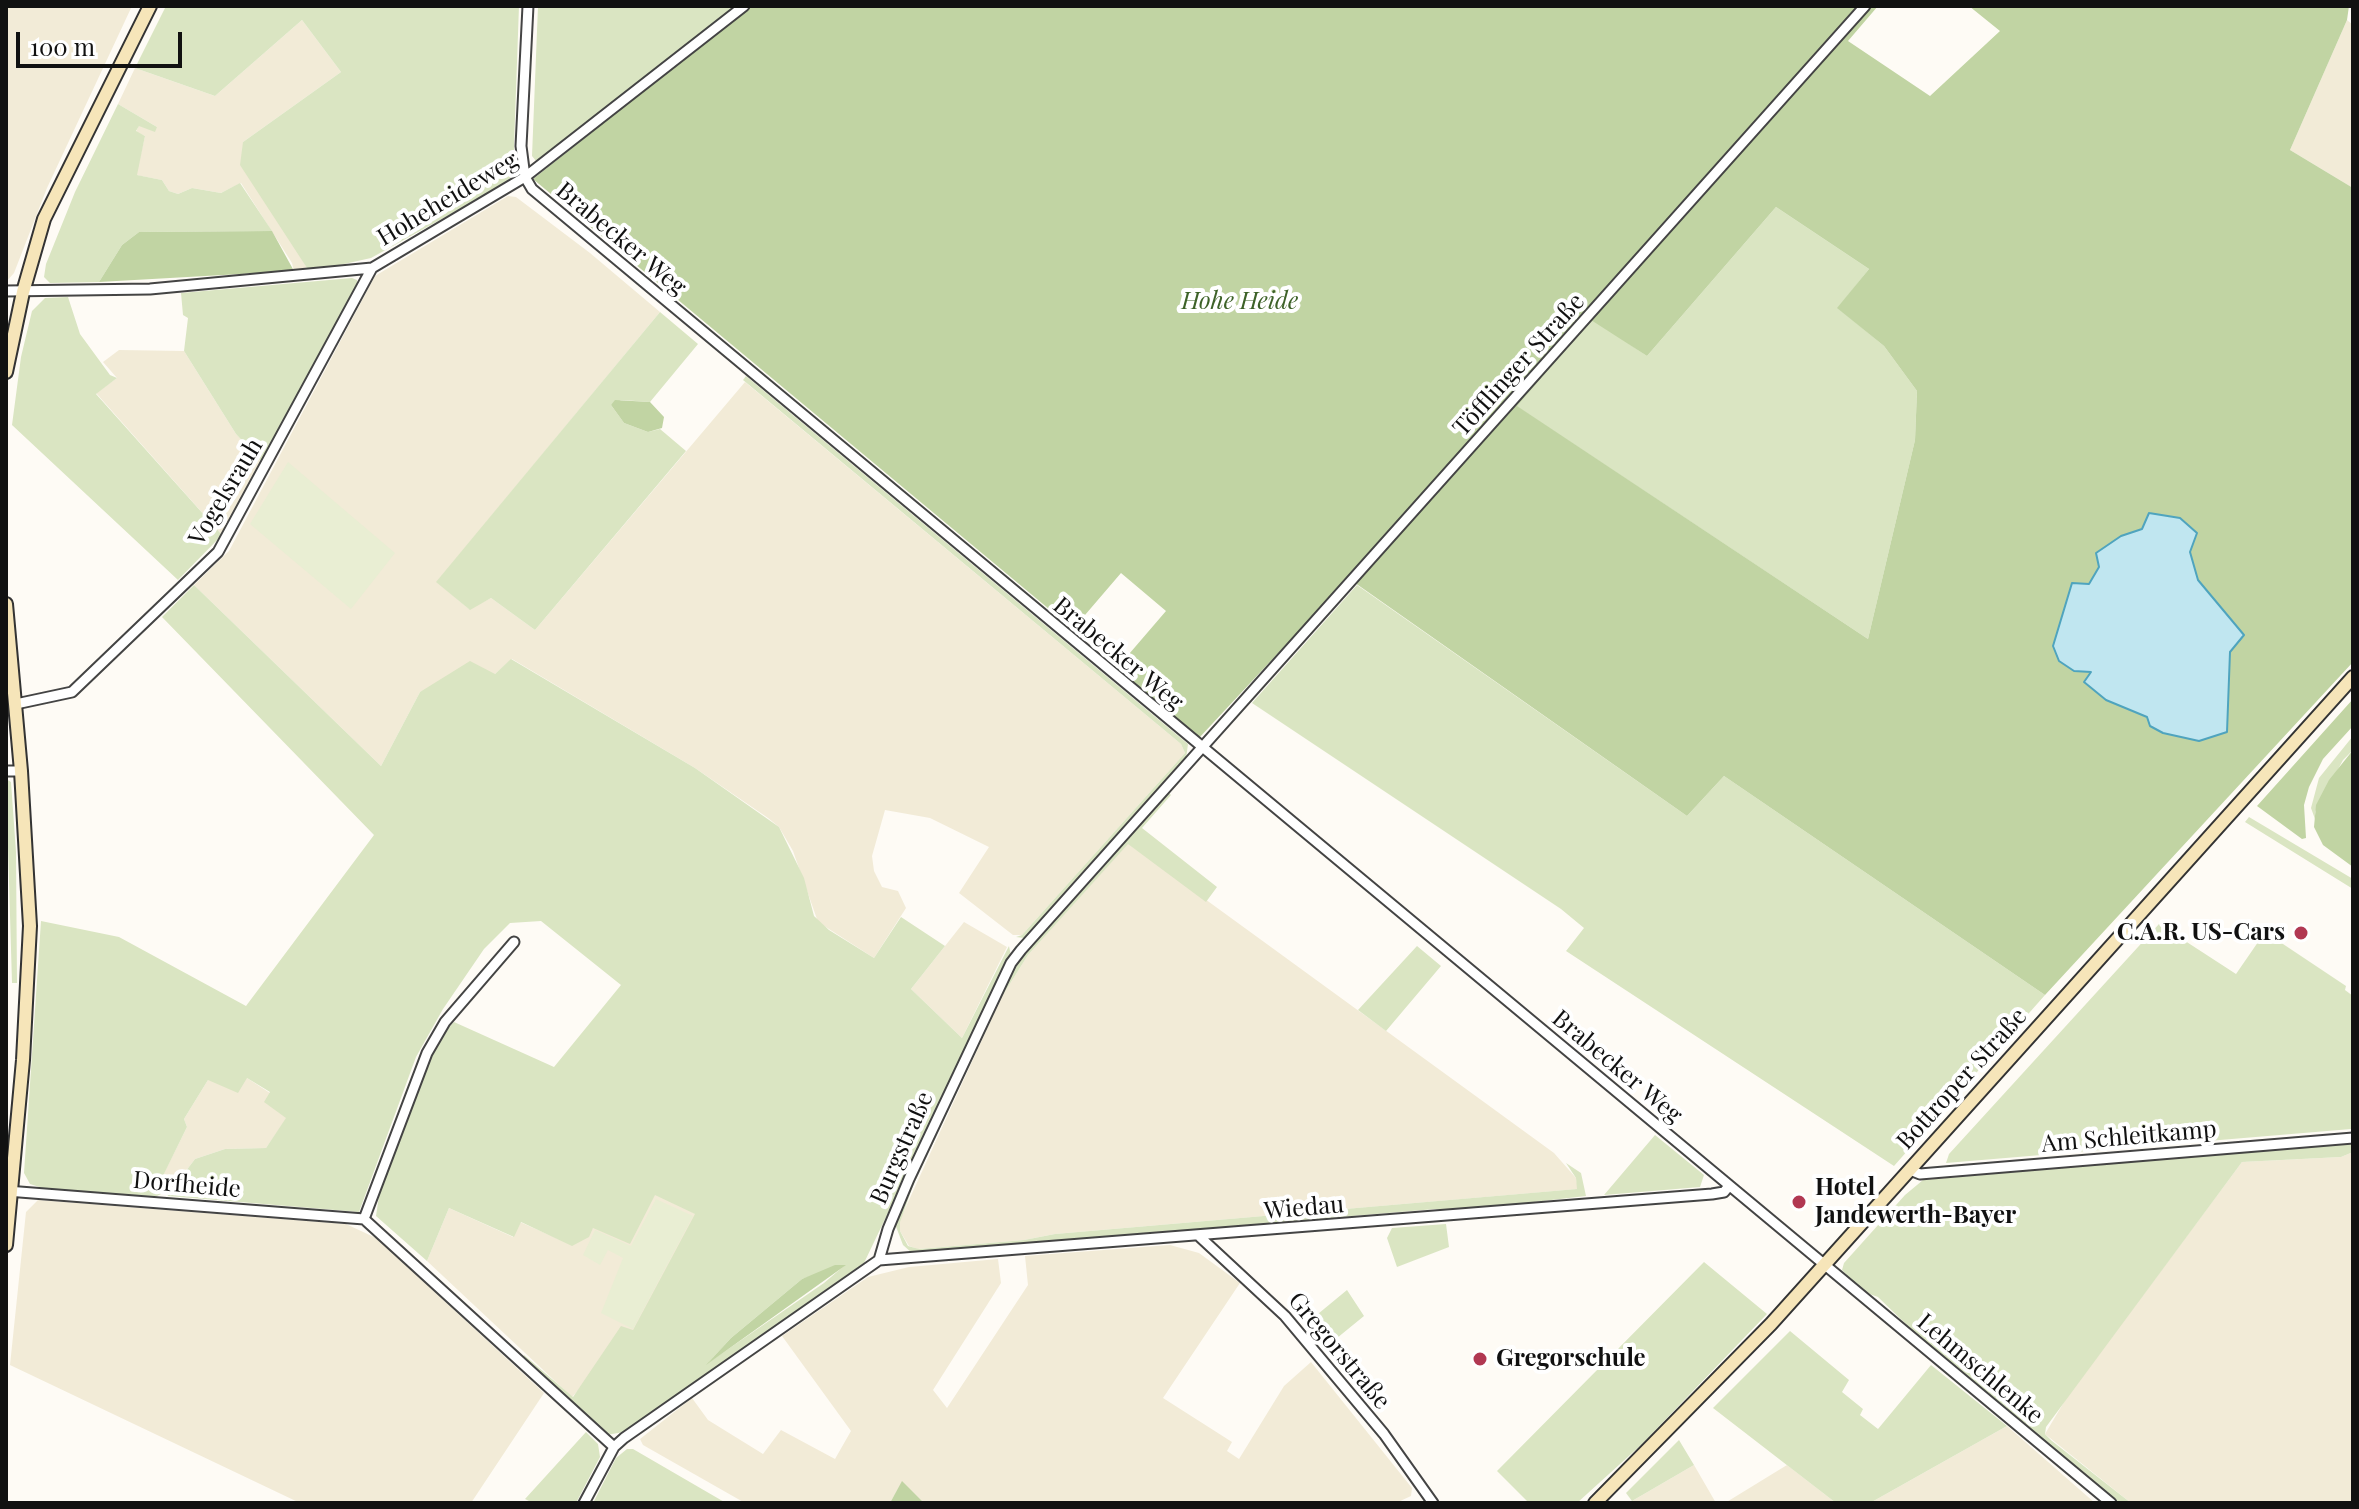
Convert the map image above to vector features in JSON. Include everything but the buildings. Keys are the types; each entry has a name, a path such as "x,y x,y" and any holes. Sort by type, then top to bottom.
{"main road":[{"path":"6,372 23,292 44,219 150,6"},
{"path":"6,604 21,771 30,926 23,1060 6,1245"},
{"name":"Bottroper Straße","path":"1595,1503 1702,1398 1825,1264 2353,677"}],"street":[{"name":"Brabecker Weg","path":"528,6 521,146 525,177 557,213 1825,1264"},
{"name":"Hoheheideweg","path":"6,291 150,289 372,268 525,177 744,6"},
{"name":"Töfflinger Straße","path":"1202,749 1865,6"},
{"name":"Vogelsrauh","path":"16,704 72,692 218,552 372,268"},
{"name":"Burgstraße","path":"879,1260 909,1179 1011,963 1202,749"},
{"path":"6,771 21,771"},
{"path":"514,942 445,1022 427,1053 364,1219 614,1447"},
{"name":"Am Schleitkamp","path":"1910,1170 1920,1174 2353,1138"},
{"name":"Wiedau","path":"879,1260 1200,1237 1712,1194 1724,1192 1729,1186"},
{"name":"Dorfheide","path":"9,1192 364,1219"},
{"name":"Gregorstraße","path":"1200,1237 1285,1316 1384,1434 1433,1503"},
{"path":"584,1503 614,1447 879,1260"},
{"name":"Lehmschlenke","path":"1825,1264 2111,1503"}],"shaded area":[{"path":"6,6 132,6 47,188 14,273 6,282"},
{"path":"302,20 341,72 243,142 307,268 294,271 292,263 241,183 221,193 192,188 178,194 169,191 162,180 136,175 145,136 136,132 139,125 157,127 118,104 135,68 215,96"},
{"path":"2347,20 2353,25 2353,188 2290,150"},
{"path":"508,196 516,197 590,253 660,312 437,582 469,609 491,598 535,630 745,382 1181,744 1185,753 1022,935 1013,935 959,893 989,847 930,818 885,810 872,856 874,871 882,887 898,891 906,908 874,958 818,922 793,851 779,827 695,768 512,659 495,674 420,692 381,766 194,585 229,551 375,276"},
{"path":"119,350 184,351 236,434 263,463 222,535 96,393 117,378 103,362"},
{"path":"1128,843 1554,1153 1576,1178 1578,1189 1055,1234 1024,1240 918,1249 909,1246 900,1231 899,1222 1001,998 1028,955"},
{"path":"964,922 1007,947 962,1038 911,989"},
{"path":"247,1078 270,1093 287,1118 266,1148 225,1149 195,1159 182,1176 178,1194 155,1191 187,1127 184,1119 208,1080"},
{"path":"2353,1152 2353,1503 2131,1503 2045,1434 2067,1397 2242,1162 2341,1157"},
{"path":"655,1194 696,1214 633,1331 572,1397 427,1261 449,1208 513,1237 520,1222 572,1245 593,1228"},
{"path":"38,1200 346,1224 376,1238 544,1393 471,1503 300,1503 10,1365 26,1212"},
{"path":"1170,1245 1199,1253 1240,1283 1163,1398 1232,1442 1227,1451 1239,1459 1284,1386 1311,1362 1412,1488 1411,1496 1396,1503 924,1503 902,1482 890,1503 745,1503 643,1445 640,1439 692,1398 708,1420 763,1454 781,1430 835,1459 851,1431 782,1336 868,1277 909,1267 998,1259 1001,1283 933,1390 947,1408 1028,1285 1025,1256"},
{"path":"2007,1426 2095,1503 1870,1503"},
{"path":"1694,1465 1716,1503 1632,1501"},
{"path":"1787,1465 1836,1503 1725,1503"}],"green space":[{"path":"166,6 519,6 513,174 507,183 371,258 317,270 307,268 240,165 243,142 341,72 302,20 215,96 135,68"},
{"path":"538,6 735,6 536,161 532,156"},
{"name":"Hohe Heide","path":"751,6 1878,6 1848,41 1930,96 2000,31 1969,6 2349,6 2347,20 2290,150 2353,188 2353,662 2045,995 1724,776 1687,816 1348,578 1199,738 1117,668 1166,611 1121,573 1073,629 533,179","holes":["1776,207 1869,269 1837,308 1884,346 1917,391 1915,440 1868,639 1517,406 1591,320 1647,356","2142,529 2190,552 2198,581 2244,635 2230,652 2227,732 2147,717 2106,700 2085,682 2092,672 2072,583 2089,584 2121,536"]},
{"path":"118,104 157,127 155,132 139,126 136,131 145,136 137,175 162,180 169,191 178,194 192,188 221,193 240,183 272,231 139,232 122,245 99,282 50,283 44,277 46,264 75,192"},
{"path":"1776,207 1869,269 1838,308 1884,346 1917,391 1915,440 1868,639 1516,406 1592,319 1647,356"},
{"path":"272,231 294,271 99,282 122,245 139,232"},
{"path":"357,280 357,291 263,463 236,434 184,351 188,318 183,315 181,293"},
{"path":"68,297 80,334 110,375 117,378 96,394 222,535 178,580 12,425 21,357 32,311 45,298"},
{"path":"660,312 698,344 650,402 621,400 611,405 624,423 648,432 660,429 686,451 535,630 491,598 470,610 436,582"},
{"path":"746,376 1188,744 1186,759 1024,938 1016,937 1022,935 1185,753 1181,744 743,380"},
{"path":"615,400 650,402 664,417 662,428 648,432 624,423 611,405"},
{"path":"288,462 395,553 351,609 250,524"},
{"path":"194,585 381,766 420,692 470,661 495,674 511,659 695,768 779,827 804,878 814,916 829,930 874,958 901,917 945,946 911,989 962,1038 1009,946 1011,956 864,1263 624,1432 606,1435 523,1358 524,1355 573,1397 621,1326 633,1330 695,1214 655,1195 630,1244 593,1228 589,1237 572,1246 521,1222 514,1237 449,1208 427,1261 376,1216 380,1189 426,1066 454,1022 554,1067 621,985 541,921 510,923 484,949 443,1009 416,1057 359,1212 168,1196 167,1193 178,1194 182,1176 195,1159 225,1149 266,1148 286,1118 264,1102 270,1092 247,1078 238,1093 208,1080 184,1119 187,1127 156,1190 161,1194 155,1197 49,1190 30,1184 24,1173 41,921 119,937 246,1006 374,835 162,617","holes":["845,1265 824,1283 708,1363 731,1338 802,1279"]},
{"path":"1357,585 1687,816 1724,776 2045,995 1894,1166 1566,951 1584,928 1561,909 1252,703"},
{"path":"2353,699 2353,726 2323,759 2309,787 2304,805 2306,838 2302,839 2257,806"},
{"path":"2353,736 2353,750 2343,760 2315,812 2315,819 2311,808 2319,778"},
{"path":"2353,750 2353,867 2323,845 2314,827 2316,805 2329,780"},
{"path":"6,779 11,782 16,852 17,983 12,983"},
{"path":"1168,792 1171,795 1142,828 1217,887 1206,902 1128,844 1028,955 1001,998 913,1186 900,1222 900,1231 908,1246 919,1249 1024,1240 1055,1234 1577,1189 1576,1178 1566,1163 1581,1173 1586,1196 1456,1211 1435,1209 941,1251 912,1253 903,1245 895,1224 1013,967"},
{"path":"2249,817 2353,879 2353,889 2245,822"},
{"path":"2159,924 2236,974 2265,932 2346,986 2345,990 2353,996 2351,1129 1946,1163 1949,1154"},
{"path":"1417,946 1441,966 1386,1031 1358,1010"},
{"path":"1655,1135 1704,1175 1700,1187 1604,1195"},
{"path":"2353,1143 2353,1152 2341,1157 2242,1162 2046,1427 2045,1434 2052,1441 2131,1503 2115,1503 1946,1363 1878,1297 1861,1291 1842,1270 1844,1263 1905,1195 1923,1180"},
{"path":"656,1199 693,1216 633,1329 601,1313 623,1258 608,1250 600,1265 583,1255 595,1230 631,1246"},
{"path":"1446,1224 1449,1247 1397,1267 1387,1238 1392,1228"},
{"path":"1704,1262 1767,1314 1641,1445 1577,1503 1529,1503 1497,1471"},
{"path":"835,1265 846,1265 706,1365 731,1338 802,1279"},
{"path":"1347,1290 1364,1316 1326,1347 1307,1323"},
{"path":"1790,1331 1849,1380 1842,1392 1863,1409 1860,1415 1878,1429 1931,1365 2007,1426 1870,1503 1836,1503 1713,1408"},
{"path":"586,1432 598,1444 600,1457 576,1503 533,1503 525,1499"},
{"path":"1679,1440 1694,1465 1632,1501 1626,1493"},
{"path":"627,1449 633,1449 726,1503 593,1503 616,1458"},
{"path":"902,1481 924,1503 890,1503"}],"water":[{"path":"2149,513 2180,518 2197,533 2190,552 2198,580 2244,635 2230,652 2227,732 2199,741 2163,733 2150,726 2147,717 2106,700 2084,682 2091,672 2074,671 2059,661 2053,646 2072,583 2089,584 2099,567 2096,553 2121,536 2142,529"}],"place":[{"name":"C.A.R. US-Cars","path":"2301,933"},
{"name":"Hotel Jandewerth-Bayer","path":"1799,1202"},
{"name":"Gregorschule","path":"1480,1359"}]}
